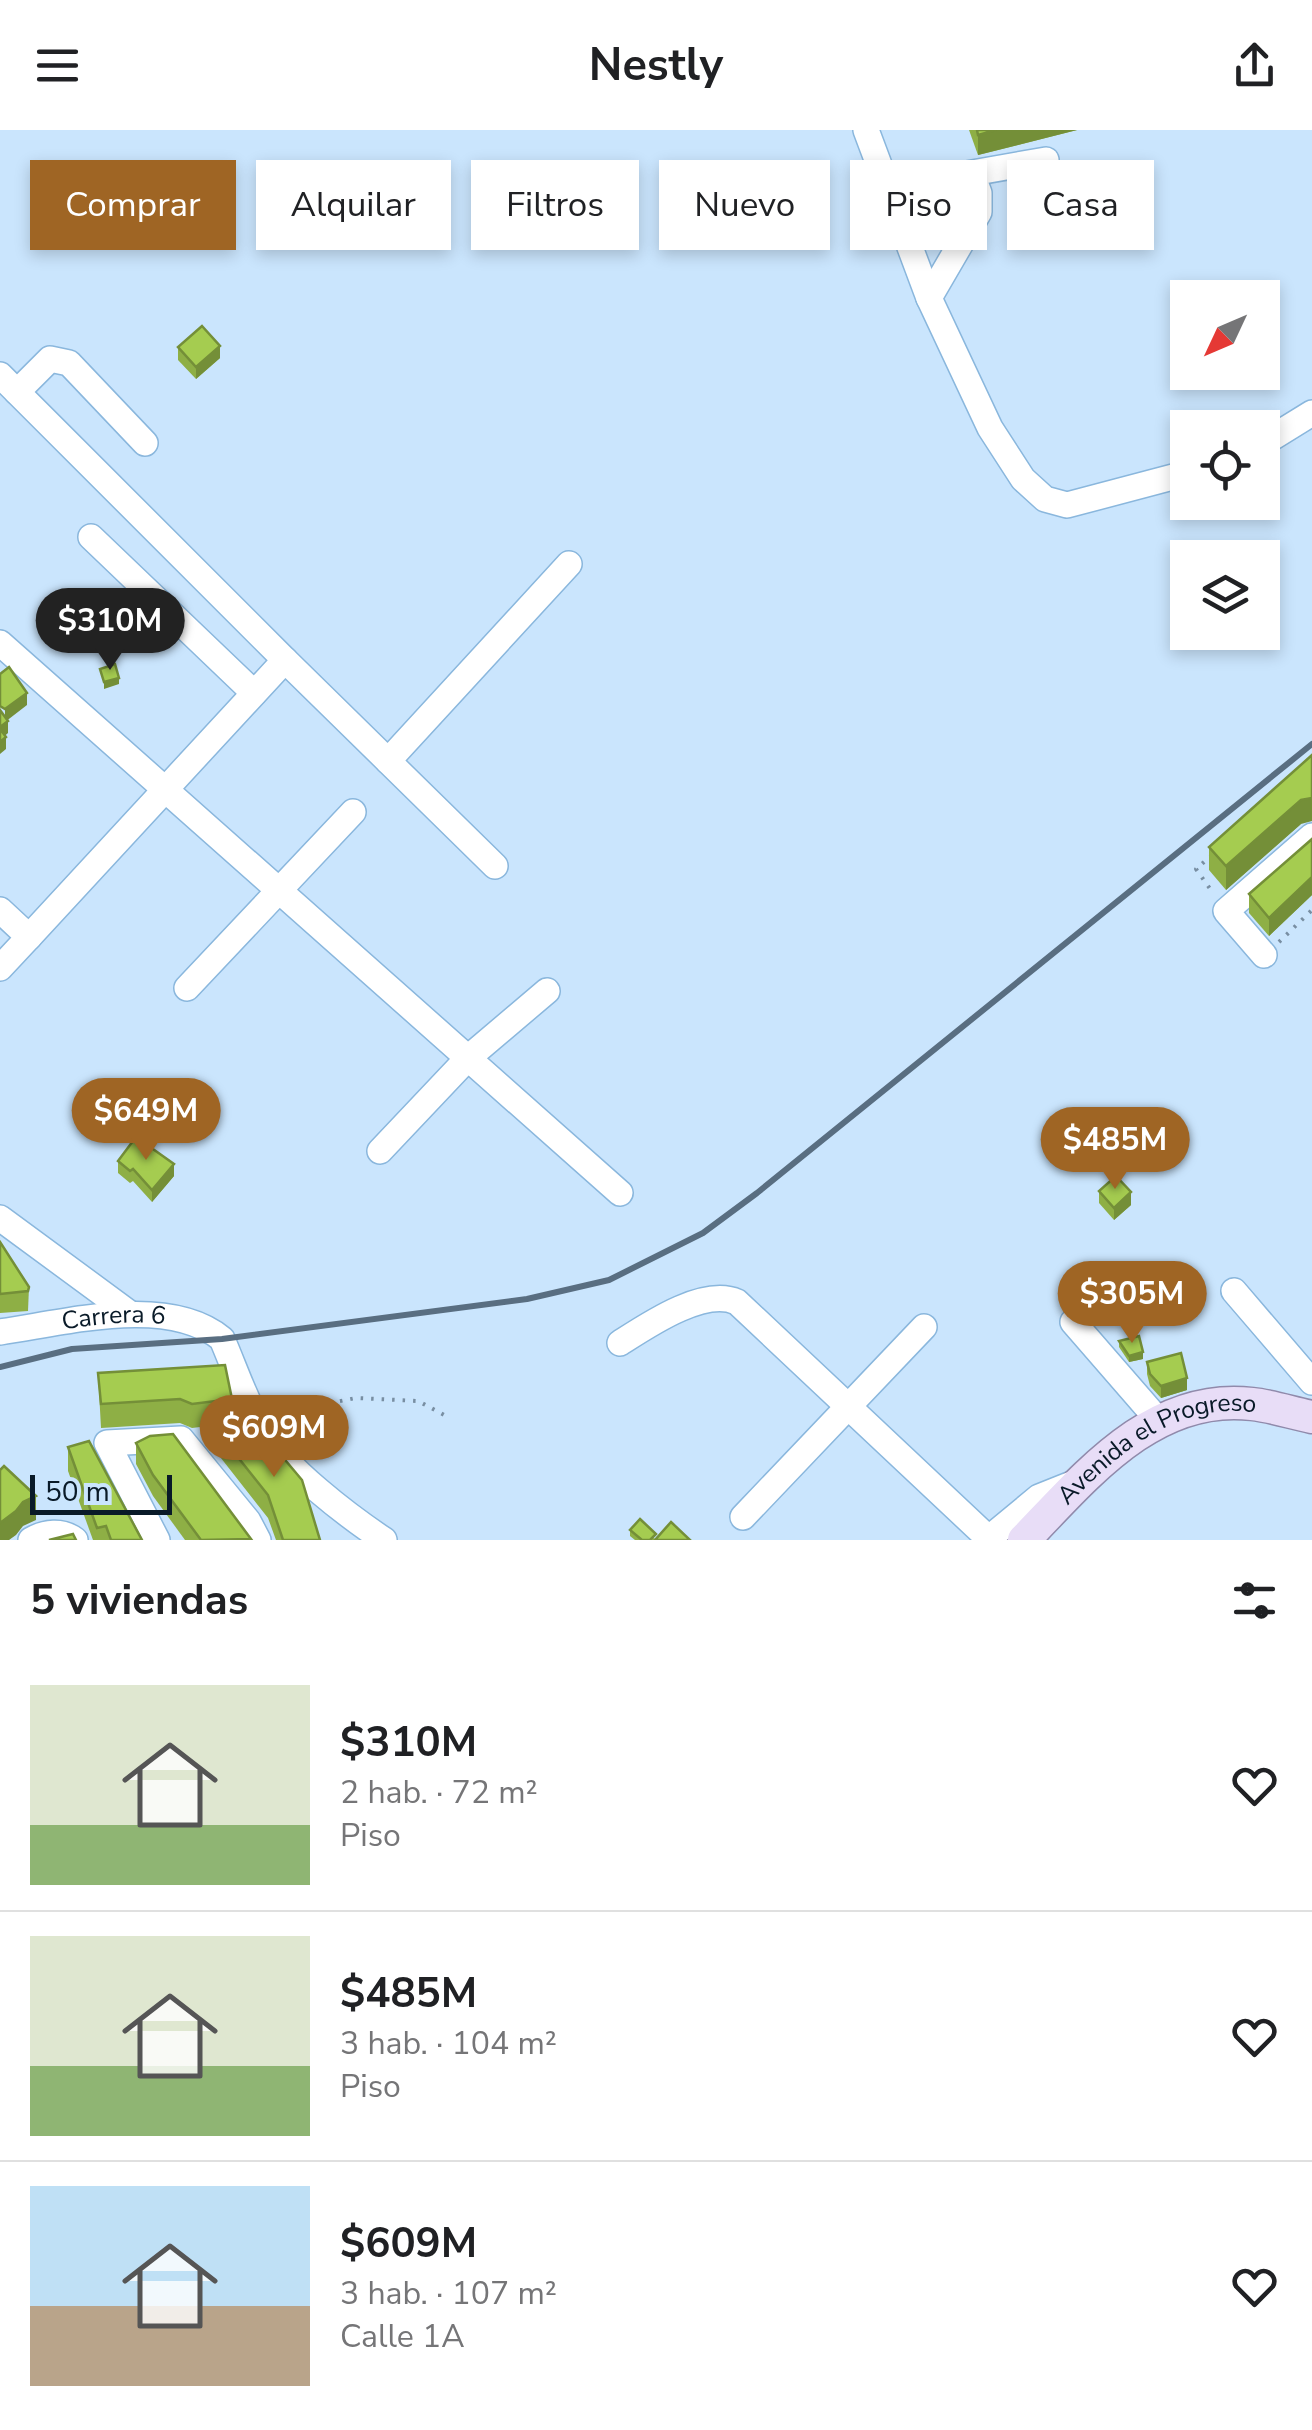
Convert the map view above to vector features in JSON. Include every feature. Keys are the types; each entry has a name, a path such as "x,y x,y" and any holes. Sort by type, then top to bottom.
{"main road":[{"name":"Avenida el Progreso","path":"1024,1540 1133,1435 1159,1421 1200,1407 1250,1403 1312,1417"}],"street":[{"path":"866,130 877,160"},
{"path":"911,250 990,428 1023,480 1045,499 1067,505 1170,479"},
{"path":"929,298 957,250"},
{"path":"146,443 62,360 50,360 8,384 495,866"},
{"path":"1280,433 1312,413"},
{"path":"91,538 254,693"},
{"path":"388,761 568,564"},
{"path":"0,642 620,1193"},
{"path":"0,968 284,660"},
{"path":"187,988 353,812"},
{"path":"1264,955 1226,910 1311,838"},
{"path":"0,910 29,938"},
{"path":"380,1150 468,1058 546,990"},
{"path":"0,1218 129,1314"},
{"path":"1234,1291 1312,1382"},
{"path":"620,1343 664,1314 710,1300 738,1302 987,1539 1040,1497 1083,1480"},
{"name":"Carrera 6","path":"0,1332 129,1314 193,1322 210,1328 222,1339 263,1431"},
{"path":"1074,1322 1159,1421"},
{"path":"743,1517 924,1327"},
{"path":"263,1431 278,1450 354,1520 384,1540"},
{"path":"157,1540 107,1442 180,1439 248,1521 258,1540"},
{"path":"31,1540 52,1533 68,1534 76,1540"}],"path":[{"path":"1225,843 1196,869 1226,910"},
{"path":"1264,955 1312,910"},
{"path":"263,1431 316,1406 356,1398 418,1401 448,1417"}],"building":[{"path":"202,326 220,346 196,367 178,347"},
{"path":"115,664 119,678 104,682 100,669"},
{"path":"9,667 27,693 5,709 0,706 0,674"},
{"path":"0,710 8,721 0,727"},
{"path":"1312,755 1312,798 1301,800 1226,866 1209,847"},
{"path":"1312,839 1312,877 1269,918 1249,894"},
{"path":"136,1137 174,1164 152,1190 133,1169 130,1171 118,1161"},
{"path":"1116,1176 1131,1192 1114,1208 1099,1191"},
{"path":"0,1242 29,1287 28,1291 0,1294"},
{"path":"1139,1336 1143,1352 1129,1356 1119,1341"},
{"path":"1181,1353 1187,1378 1161,1386 1150,1374 1147,1362"},
{"path":"225,1365 232,1399 192,1404 180,1399 101,1404 98,1373"},
{"path":"249,1417 302,1480 320,1540 283,1540 268,1495 217,1431"},
{"path":"173,1434 251,1539 201,1540 153,1475 136,1443 150,1436"},
{"path":"89,1441 142,1540 111,1540 106,1526 97,1528 68,1447"},
{"path":"4,1466 36,1496 0,1523 0,1470"},
{"path":"640,1519 656,1534 650,1540 642,1540 630,1530"},
{"path":"671,1522 690,1540 655,1540"},
{"path":"73,1534 76,1540 49,1540"}],"railway":[{"path":"0,1367 72,1349 222,1339 527,1299 609,1280 703,1233 757,1193 1312,744"}]}
